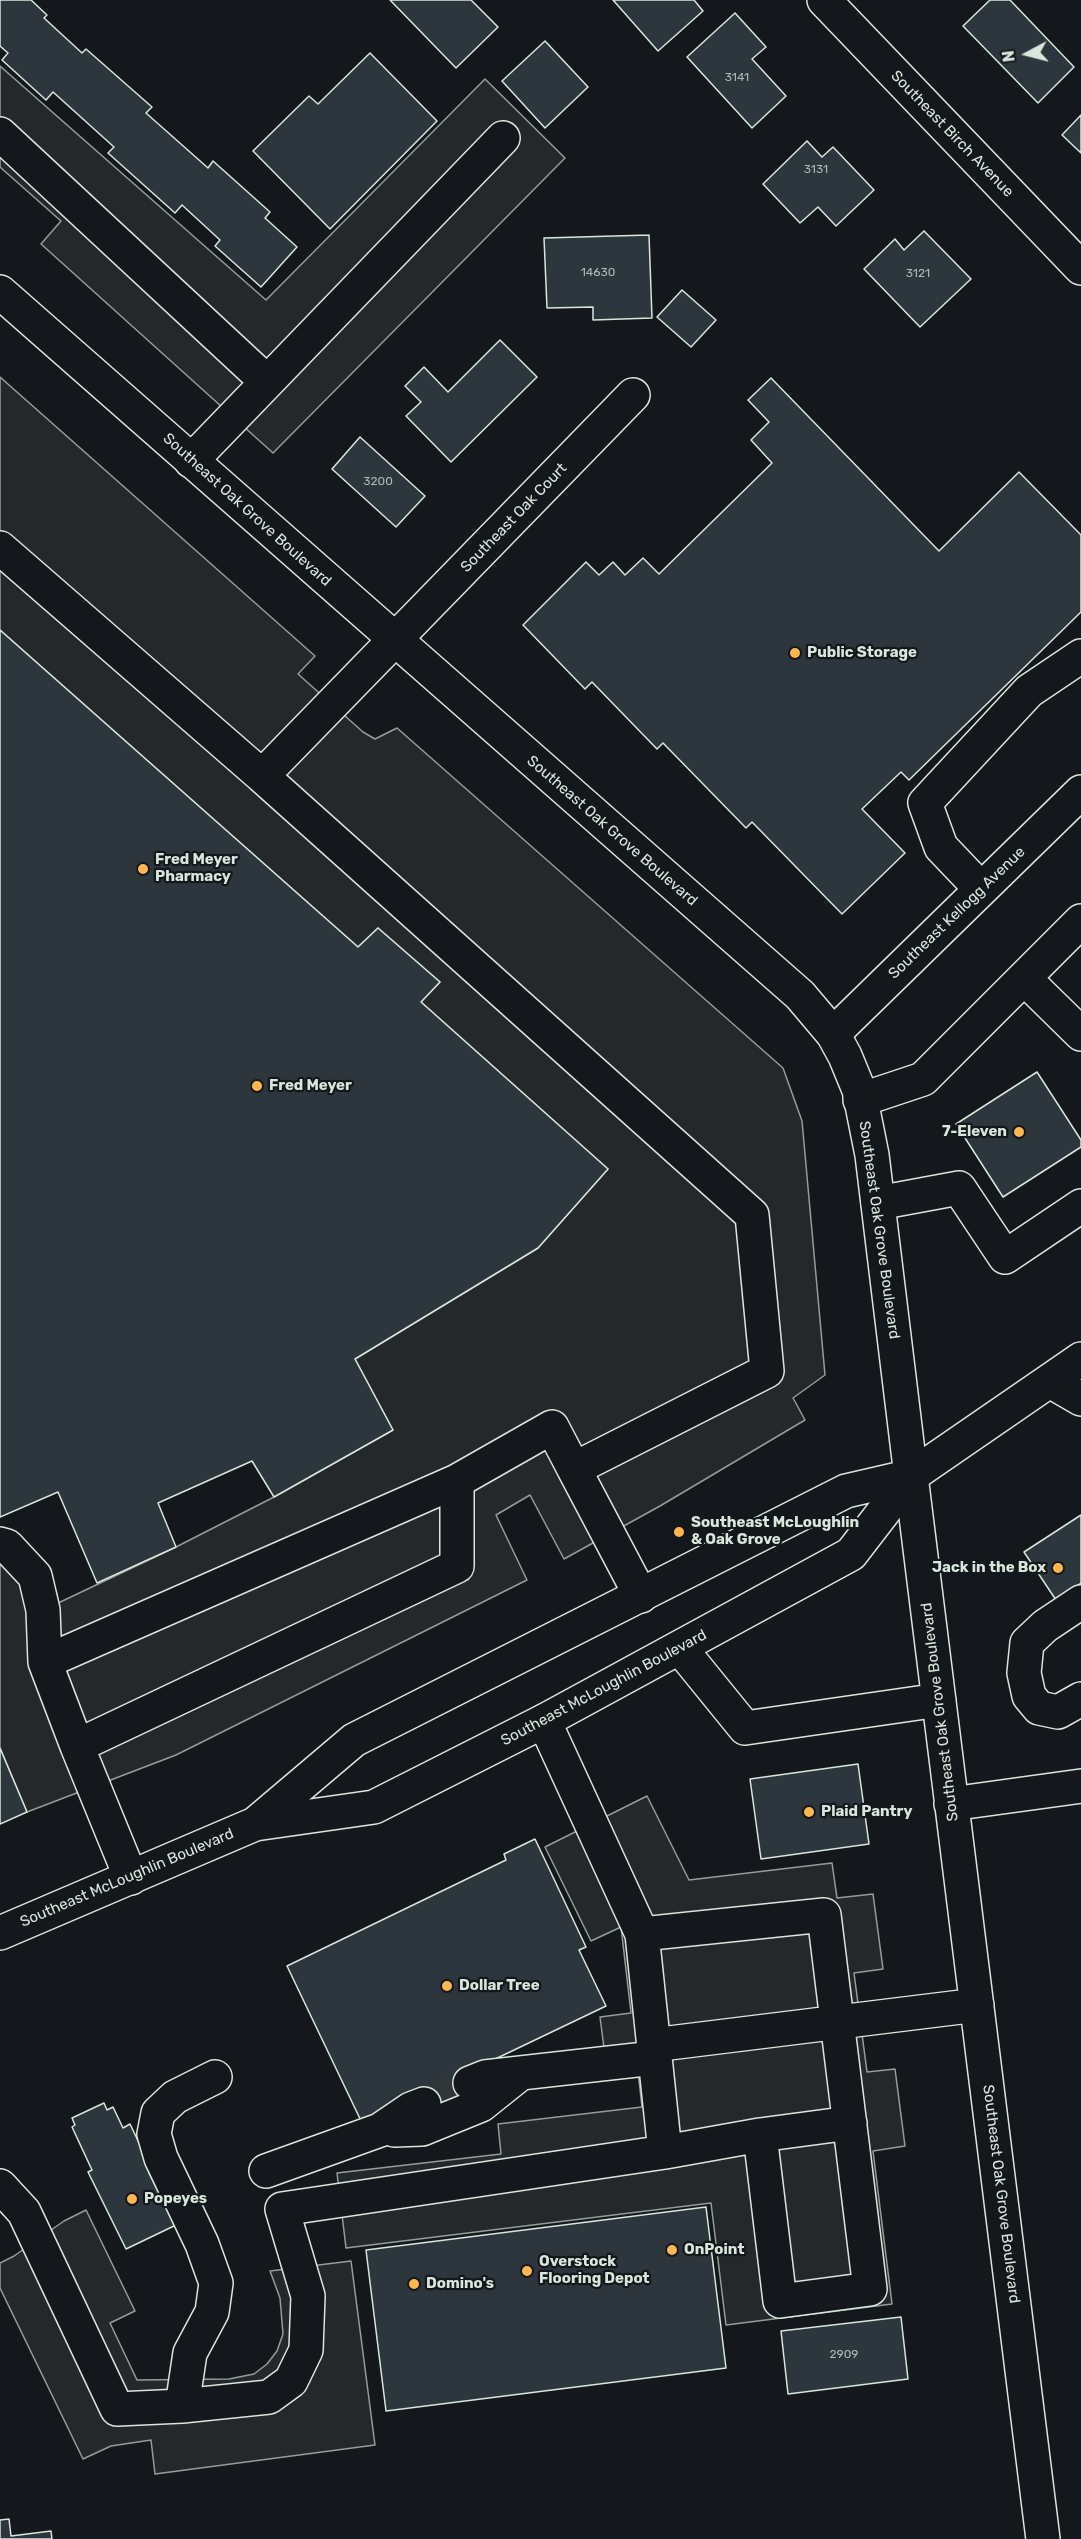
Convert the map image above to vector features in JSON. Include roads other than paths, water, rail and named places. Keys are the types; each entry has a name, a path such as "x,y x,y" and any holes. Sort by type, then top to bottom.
{"main road":[{"name":"Southeast Birch Avenue","path":"824,0 1081,268"},
{"path":"0,134 267,382"},
{"path":"191,461 503,138"},
{"name":"Southeast Oak Grove Boulevard","path":"0,292 800,995 833,1034 845,1056 860,1100 872,1155 1042,2539"},
{"name":"Southeast Oak Court","path":"261,776 633,395"},
{"path":"0,548 261,776 752,1215 767,1371 574,1469"},
{"path":"981,889 941,847 925,803 1029,691 1081,656"},
{"name":"Southeast Kellogg Avenue","path":"833,1034 981,889 1074,807"},
{"path":"860,1100 923,1079 1081,921"},
{"path":"1025,979 1081,1034"},
{"path":"878,1203 959,1188 1005,1257 1081,1206"},
{"name":"Southeast McLoughlin Boulevard","path":"0,1933 255,1824 374,1807 544,1721 851,1554 911,1476 1081,1359"},
{"path":"1050,1381 1081,1399"},
{"path":"45,1662 457,1481 552,1427 641,1596"},
{"name":"Southeast McLoughlin Boulevard","path":"255,1824 354,1740 846,1491 911,1476"},
{"path":"76,1746 457,1566 457,1481"},
{"path":"0,1544 7,1546 35,1576 43,1610 45,1662 76,1746 130,1878"},
{"path":"1081,1602 1045,1626 1027,1643 1024,1674 1029,1696 1039,1708 1058,1712 1081,1699"},
{"path":"680,1648 745,1728 939,1700"},
{"path":"544,1721 642,1934 665,2152"},
{"path":"951,1804 1081,1786"},
{"path":"642,1934 825,1915 870,2289 780,2301 760,2135"},
{"path":"470,2083 485,2077 838,2022 977,2005"},
{"path":"380,2130 422,2129 481,2105 521,2073"},
{"path":"182,2406 190,2354 212,2312 216,2283 202,2244 161,2158 154,2133 158,2113 175,2097 215,2077"},
{"path":"266,2171 380,2130 424,2104"},
{"path":"0,2186 24,2212 117,2409 182,2406 270,2397 291,2381 306,2350 308,2296 282,2210 850,2123"}],"tunnel":[{"path":"424,2104 470,2083"}],"place":[{"name":"Public Storage","path":"795,653"},
{"name":"Fred Meyer Pharmacy","path":"143,869"},
{"name":"Fred Meyer","path":"257,1086"},
{"name":"7-Eleven","path":"1019,1132"},
{"name":"Southeast McLoughlin & Oak Grove","path":"679,1532"},
{"name":"Jack in the Box","path":"1058,1568"},
{"name":"Plaid Pantry","path":"809,1812"},
{"name":"Dollar Tree","path":"447,1986"},
{"name":"Popeyes","path":"132,2199"},
{"name":"OnPoint","path":"672,2250"},
{"name":"Overstock Flooring Depot","path":"527,2271"},
{"name":"Domino's","path":"414,2284"}]}
